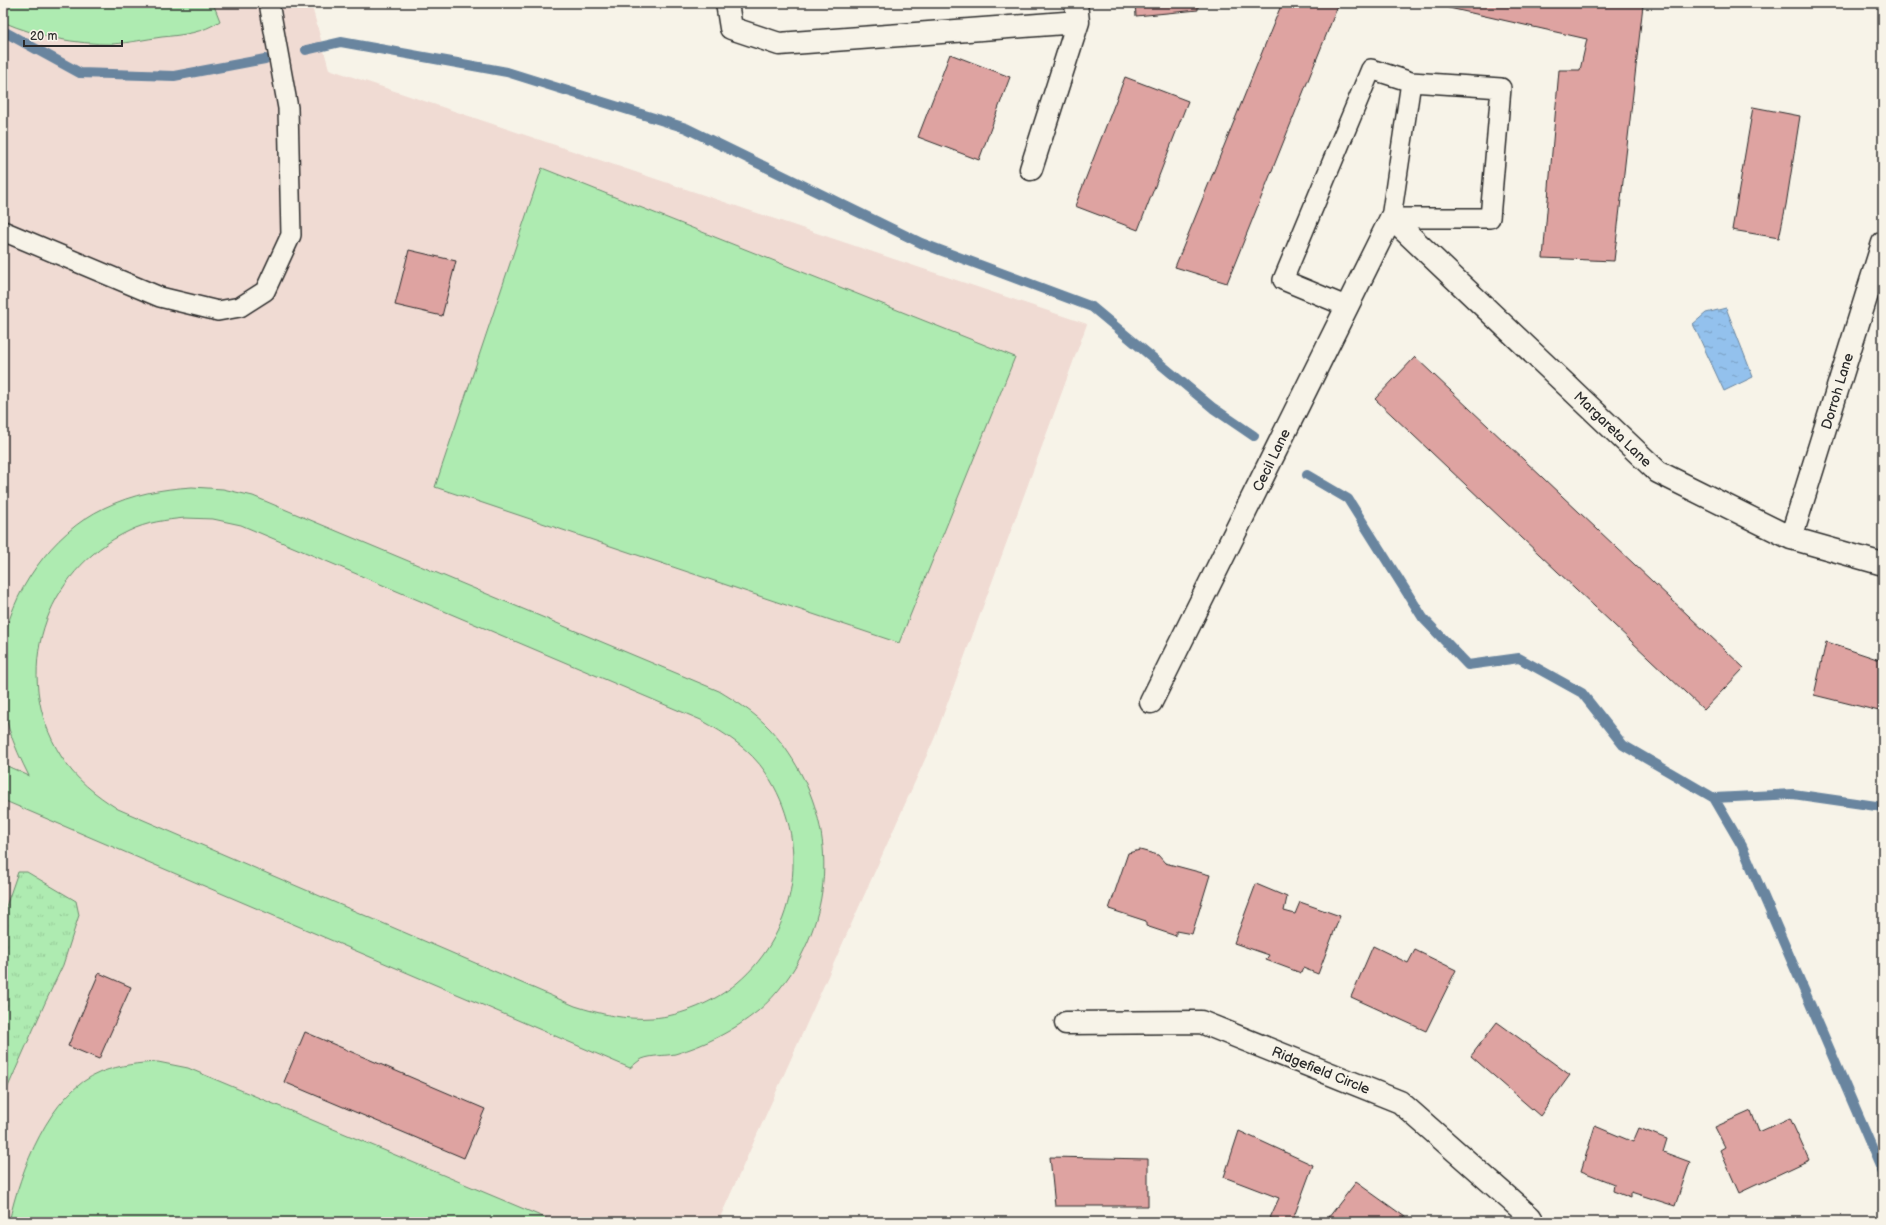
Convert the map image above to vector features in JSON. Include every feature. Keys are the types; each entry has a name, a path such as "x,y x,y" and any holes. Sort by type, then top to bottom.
{"street":[{"path":"727,3 731,28 779,44 1077,12 1031,169"},
{"name":"Cecil Lane","path":"1151,702 1391,218"},
{"name":"Margareta Lane","path":"1391,218 1658,472 1791,538 1883,564"},
{"name":"Dorroh Lane","path":"1791,538 1883,243"},
{"name":"Ridgefield Circle","path":"1066,1023 1201,1022 1400,1102 1530,1217 1533,1222"}],"lane":[{"path":"3,230 160,297 218,311 240,307 265,291 291,236 288,108 269,3"},
{"path":"1348,307 1284,280 1371,69 1411,82 1501,88 1490,218 1391,218 1411,82"}],"shaded area":[{"path":"3,3 311,3 329,69 1087,324 935,737 718,1222 3,1222"}],"green space":[{"path":"3,3 213,3 220,21 199,31 185,34 113,44 85,43 43,36 3,22"},
{"path":"542,168 1015,357 899,643 435,487"},
{"path":"192,487 223,489 253,496 719,691 758,718 770,729 789,753 804,779 814,806 821,834 824,862 822,891 816,920 801,957 779,990 758,1011 719,1037 675,1054 642,1059 630,1068 3,800 3,764 29,776 13,741 7,723 3,684 3,653 7,629 14,608 24,587 36,567 51,549 67,532 85,519 104,508 126,499 147,493","holes":["185,518 213,519 241,525 701,720 745,749 760,764 780,799 789,827 793,855 792,884 785,911 774,938 758,962 728,990 708,1002 686,1011 663,1017 652,1018 622,1017 594,1012 575,1006 118,809 94,792 79,779 61,756 46,724 38,692 38,659 44,628 57,598 75,572 100,549 129,531 150,523"]},
{"path":"18,872 27,872 76,901 79,915 63,965 3,1098 3,915"},
{"path":"158,1062 188,1068 555,1222 9,1222 29,1158 52,1115 66,1097 83,1082 101,1072 130,1065"}],"water":[{"path":"1726,308 1753,377 1724,391 1693,324 1706,313"}],"building":[{"path":"1135,3 1198,3 1198,10 1136,16"},
{"path":"1282,3 1339,3 1227,283 1175,267"},
{"path":"1427,3 1637,3 1643,5 1614,261 1543,258 1559,70 1580,70 1587,39"},
{"path":"950,54 1010,77 979,160 918,137"},
{"path":"1125,77 1188,101 1138,230 1075,206"},
{"path":"1753,107 1800,116 1786,205 1779,238 1732,230"},
{"path":"409,250 456,261 442,316 395,305"},
{"path":"1415,357 1744,668 1704,710 1375,399"},
{"path":"1826,642 1883,661 1883,712 1814,695"},
{"path":"1140,850 1158,855 1165,863 1210,875 1192,934 1176,931 1176,936 1146,926 1146,921 1109,909 1128,853"},
{"path":"1256,884 1287,897 1284,911 1295,914 1300,902 1340,916 1318,974 1303,968 1301,973 1266,960 1269,955 1234,943"},
{"path":"1373,946 1408,963 1415,950 1456,970 1426,1031 1351,997"},
{"path":"99,973 131,987 99,1059 68,1046"},
{"path":"1497,1022 1570,1075 1540,1116 1471,1056"},
{"path":"305,1032 485,1109 464,1158 284,1082"},
{"path":"1883,1039 1883,1052 1879,1051"},
{"path":"1751,1111 1759,1132 1790,1118 1809,1160 1739,1193 1720,1150 1725,1147 1715,1127"},
{"path":"1595,1126 1633,1142 1639,1128 1667,1139 1663,1152 1690,1162 1675,1206 1631,1192 1631,1198 1613,1191 1614,1184 1581,1171"},
{"path":"1239,1131 1313,1165 1292,1222 1281,1222 1270,1218 1279,1198 1224,1177"},
{"path":"1050,1157 1148,1159 1148,1206 1055,1206"},
{"path":"1356,1182 1412,1222 1335,1222 1329,1217"}],"waterway":[{"path":"3,31 80,73 174,76 265,59"},
{"path":"306,50 341,42 507,72 686,128 921,243 1092,307 1213,408 1254,436"},
{"path":"1307,475 1348,499 1423,618 1468,665 1519,658 1582,693 1623,745 1714,798 1742,846 1883,1173"},
{"path":"1714,798 1793,794 1883,807"}]}
